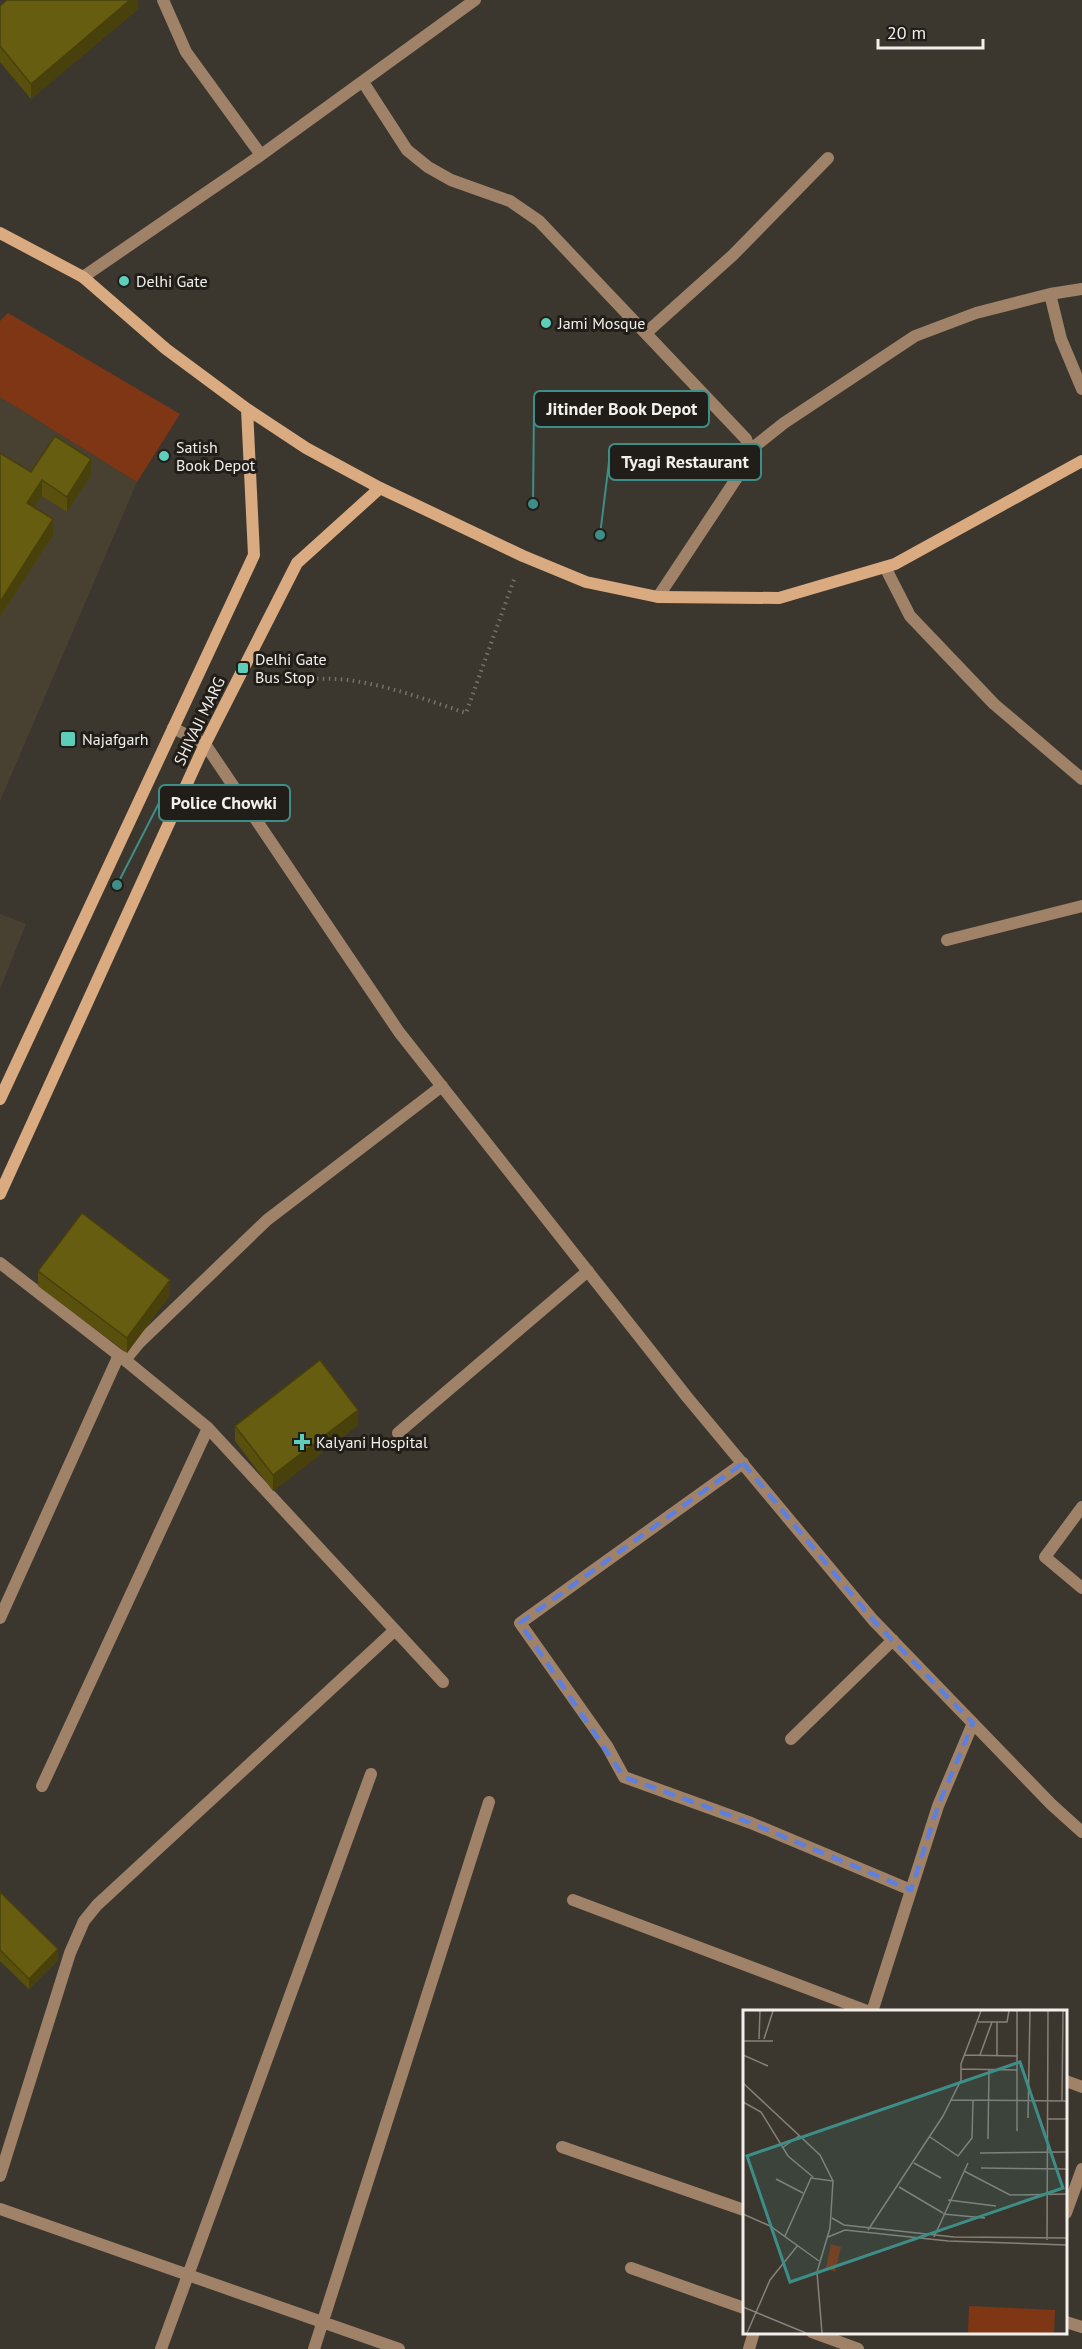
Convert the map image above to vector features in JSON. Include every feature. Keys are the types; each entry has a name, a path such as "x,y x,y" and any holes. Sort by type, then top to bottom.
{"main road":[{"path":"0,233 83,277 166,349 247,409 306,448 380,488 523,556 586,582 658,597 779,598 895,564 1082,461"},
{"name":"SHIVAJI MARG","path":"0,1099 254,555 247,409"},
{"name":"SHIVAJI MARG","path":"0,1194 205,744 297,563 380,488"}],"street":[{"path":"164,0 192,62 261,155"},
{"path":"83,277 261,155 475,0"},
{"path":"363,82 407,150 428,167 451,180 510,201 539,221 746,439 750,450"},
{"path":"646,333 733,255 828,158"},
{"path":"658,597 746,464 750,450 784,423 915,336 976,313 1050,294 1082,289"},
{"path":"1050,294 1061,339 1082,389"},
{"path":"885,567 910,616 994,704 1082,779"},
{"path":"173,728 205,744 399,1032 687,1397 873,1620 1051,1804 1082,1832"},
{"path":"947,940 1082,906"},
{"path":"0,1618 122,1357 267,1221 442,1086"},
{"path":"0,1263 122,1357 208,1428 442,1682"},
{"path":"398,1433 588,1271"},
{"path":"42,1786 208,1428"},
{"path":"743,1463 520,1623 607,1746 624,1777 751,1823 911,1890"},
{"path":"1082,1507 1045,1557 1082,1588"},
{"path":"0,2176 70,1953 84,1921 105,1897 395,1630"},
{"path":"791,1739 893,1640"},
{"path":"872,2010 938,1806 973,1723"},
{"path":"160,2349 371,1774"},
{"path":"314,2349 489,1802"},
{"path":"573,1900 866,2010"},
{"path":"1067,2082 1082,2086"},
{"path":"562,2147 743,2210"},
{"path":"1067,2208 1082,2169"},
{"path":"0,2209 399,2349"},
{"path":"631,2268 743,2308"},
{"path":"1067,2323 1082,2327"},
{"path":"749,2349 753,2334"},
{"path":"817,2334 858,2349"}],"path":[{"path":"235,685 312,678 354,681 466,712 523,556"}],"highlighted area":[{"path":"743,1463 873,1620 973,1723 938,1806 911,1890 751,1823 624,1777 520,1623"}],"shaded area":[{"path":"8,313 180,414 137,482 0,397 0,321"},
{"path":"0,397 137,482 0,801"},
{"path":"0,914 26,924 0,989"}],"building":[{"path":"7,0 130,0 31,84 0,46 0,6"},
{"path":"55,436 91,459 67,497 42,480 27,503 53,519 0,602 0,453 31,472"},
{"path":"82,1213 170,1280 127,1338 38,1271"},
{"path":"320,1360 358,1410 273,1475 235,1426"},
{"path":"0,1892 58,1949 29,1979 0,1950"}],"place":[{"name":"Delhi Gate","path":"124,281"},
{"name":"Jami Mosque","path":"546,323"},
{"name":"Satish Book Depot","path":"164,456"},
{"name":"Jitinder Book Depot","path":"533,504"},
{"name":"Tyagi Restaurant","path":"600,535"},
{"name":"Delhi Gate Bus Stop","path":"243,668"},
{"name":"Najafgarh","path":"68,739"},
{"name":"Police Chowki","path":"117,885"},
{"name":"Kalyani Hospital","path":"302,1442"}]}
